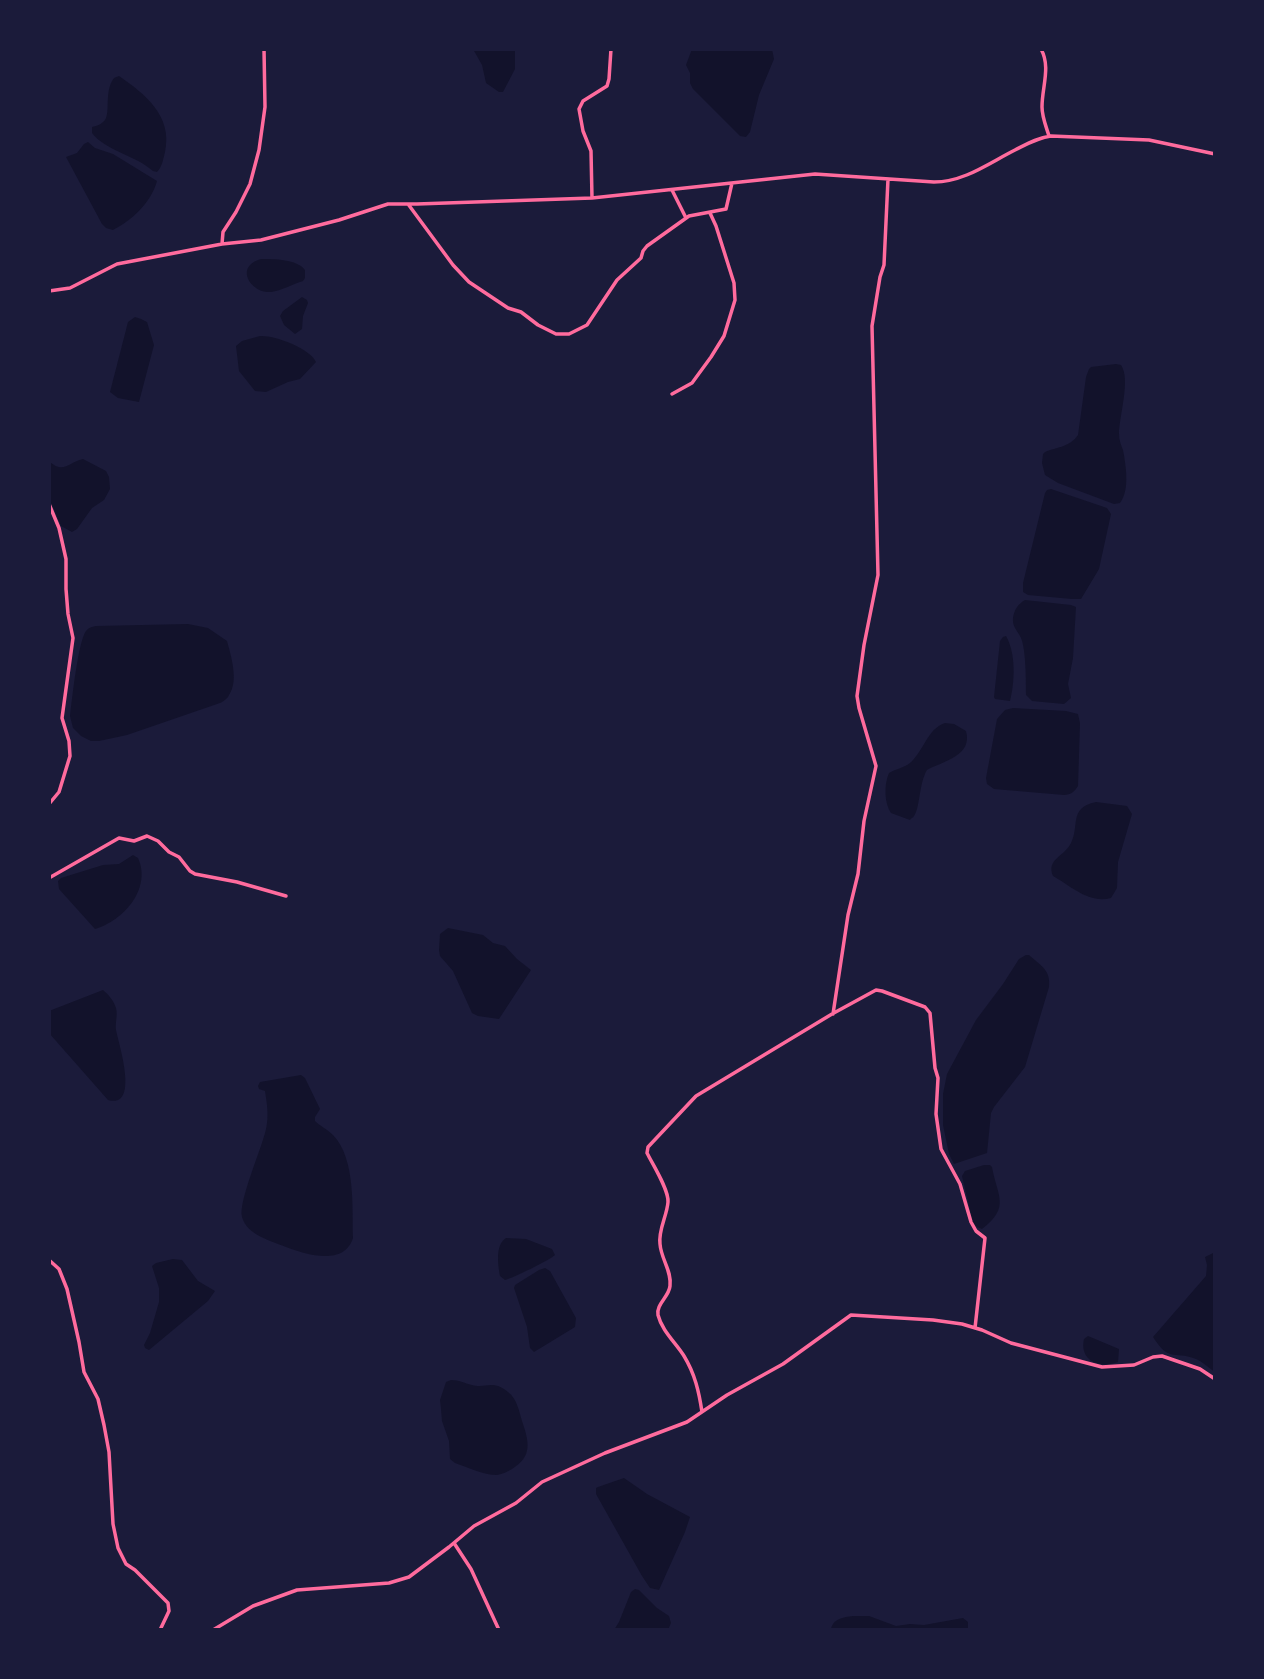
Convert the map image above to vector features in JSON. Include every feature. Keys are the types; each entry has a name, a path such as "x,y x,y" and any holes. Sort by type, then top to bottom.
{"street":[{"path":"222,244 223,232 250,184 259,150 265,107 264,49"},
{"path":"593,198 591,151 583,131 579,109 583,101 607,86 611,49"},
{"path":"1041,49 1046,59 1042,108 1049,136"},
{"path":"49,297 50,291 66,290 79,285 117,264 222,244 261,240 388,204 593,198 824,174 951,181 1036,139 1049,136 1149,140 1215,154"},
{"path":"832,1014 848,915 858,874 864,821 876,766 857,696 878,575 872,326 884,265 888,179"},
{"path":"408,204 453,265 469,282 538,325 556,334 569,334 587,325 617,280 641,258 647,246 686,218 726,209 732,184"},
{"path":"672,190 686,218"},
{"path":"672,394 692,383 710,357 724,336 735,300 734,283 710,213"},
{"path":"49,504 59,528 66,559 67,601 73,638 62,718 69,741 70,756 59,792 49,804"},
{"path":"49,878 120,838 134,841 147,836 179,857 195,874 286,896"},
{"path":"702,1412 696,1380 684,1355 670,1339 659,1317 659,1307 670,1286 669,1270 659,1241 668,1199 667,1191 648,1153 648,1147 696,1096 832,1014 878,990 925,1007 929,1011 938,1078 936,1114 941,1149 960,1184 971,1222 976,1231 985,1238 975,1328"},
{"path":"49,1260 59,1269 68,1294 84,1372 98,1399 109,1452 113,1524 118,1548 126,1564 169,1606 160,1630"},
{"path":"213,1630 262,1602 297,1590 389,1583 414,1575 474,1526 516,1503 536,1486 605,1453 675,1428 783,1364 851,1315 933,1320 975,1328 1011,1343 1102,1367 1134,1365 1162,1356 1200,1369 1215,1379"},
{"path":"454,1543 471,1569 499,1630"}],"shaded area":[{"path":"473,49 515,49 515,69 503,92 486,83 482,65"},
{"path":"692,49 772,49 774,59 746,137 740,136 693,89 686,65"},
{"path":"119,76 147,98 165,127 165,152 157,172 105,144 92,133 92,127 106,119 109,90 114,78"},
{"path":"88,142 157,181 140,210 113,230 102,224 66,157 77,153"},
{"path":"261,259 285,260 297,264 305,270 305,278 271,292 257,289 248,279 247,273 253,263"},
{"path":"302,297 308,303 302,329 295,334 284,325 280,316"},
{"path":"135,317 147,322 154,345 139,402 118,398 110,392 128,322"},
{"path":"260,336 292,344 307,352 316,362 300,379 266,392 255,391 239,371 236,346 242,341"},
{"path":"1121,365 1125,379 1119,434 1126,478 1123,498 1120,503 1114,504 1058,483 1045,475 1042,463 1045,452 1067,444 1078,435 1089,369"},
{"path":"83,459 106,471 110,489 104,500 92,508 72,532 61,526 49,498 49,461 62,467"},
{"path":"1051,489 1107,508 1111,514 1099,569 1081,599 1028,595 1023,592 1045,493"},
{"path":"1025,600 1076,607 1073,658 1068,684 1071,698 1064,704 1032,701 1026,695 1024,650 1013,621 1015,610"},
{"path":"188,624 208,628 227,641 234,676 232,689 225,700 127,735 99,741 91,741 81,736 73,728 70,716 76,672 80,647 87,630 96,626"},
{"path":"1006,636 1012,651 1014,668 1010,701 994,697 1000,641"},
{"path":"1013,708 1078,714 1078,786 1072,792 1064,795 994,789 987,784 997,719 1005,710"},
{"path":"945,723 954,724 966,731 965,746 955,756 927,770 914,817 910,820 891,813 886,793 889,773 910,763 934,730"},
{"path":"1096,802 1127,806 1132,814 1118,862 1117,888 1111,898 1103,899 1080,893 1053,876 1051,870 1054,862 1068,848 1074,837 1078,813 1087,805"},
{"path":"133,855 138,858 141,870 138,892 116,919 95,929 59,889 58,881 103,865 119,864"},
{"path":"448,928 483,935 493,943 505,946 531,970 499,1019 472,1013 453,971 440,956 440,934"},
{"path":"1026,955 1044,969 1049,987 1025,1067 991,1113 987,1153 954,1164 943,1125 943,1094 947,1074 976,1020 1019,959"},
{"path":"103,990 111,998 117,1013 116,1030 125,1074 123,1095 118,1100 108,1100 49,1033 49,1011"},
{"path":"301,1075 320,1109 315,1121 333,1135 340,1145 349,1170 353,1238 341,1253 333,1255 303,1253 267,1240 254,1233 242,1217 244,1200 267,1124 265,1091 258,1086 260,1082"},
{"path":"984,1165 992,1167 1000,1201 996,1214 982,1229 973,1223 962,1176 965,1171"},
{"path":"506,1238 526,1239 552,1249 555,1255 505,1280 500,1276 498,1255 500,1245"},
{"path":"1215,1252 1215,1372 1196,1359 1168,1353 1153,1337 1206,1276 1205,1257"},
{"path":"173,1259 182,1260 198,1281 215,1291 208,1301 149,1350 144,1345 159,1302 159,1288 152,1266"},
{"path":"545,1268 550,1271 576,1318 575,1327 534,1352 530,1348 527,1327 514,1288"},
{"path":"1088,1336 1119,1349 1118,1362 1098,1364 1088,1358 1083,1347 1084,1339"},
{"path":"451,1380 477,1386 498,1386 511,1395 519,1409 527,1442 526,1454 519,1464 505,1473 492,1475 450,1459 440,1400 446,1382"},
{"path":"624,1478 690,1517 659,1590 650,1588 642,1576 596,1494 596,1488"},
{"path":"635,1589 669,1616 671,1623 668,1630 614,1630 631,1592"},
{"path":"853,1616 869,1616 896,1626 924,1625 963,1618 968,1622 968,1630 831,1630 836,1621"}]}
